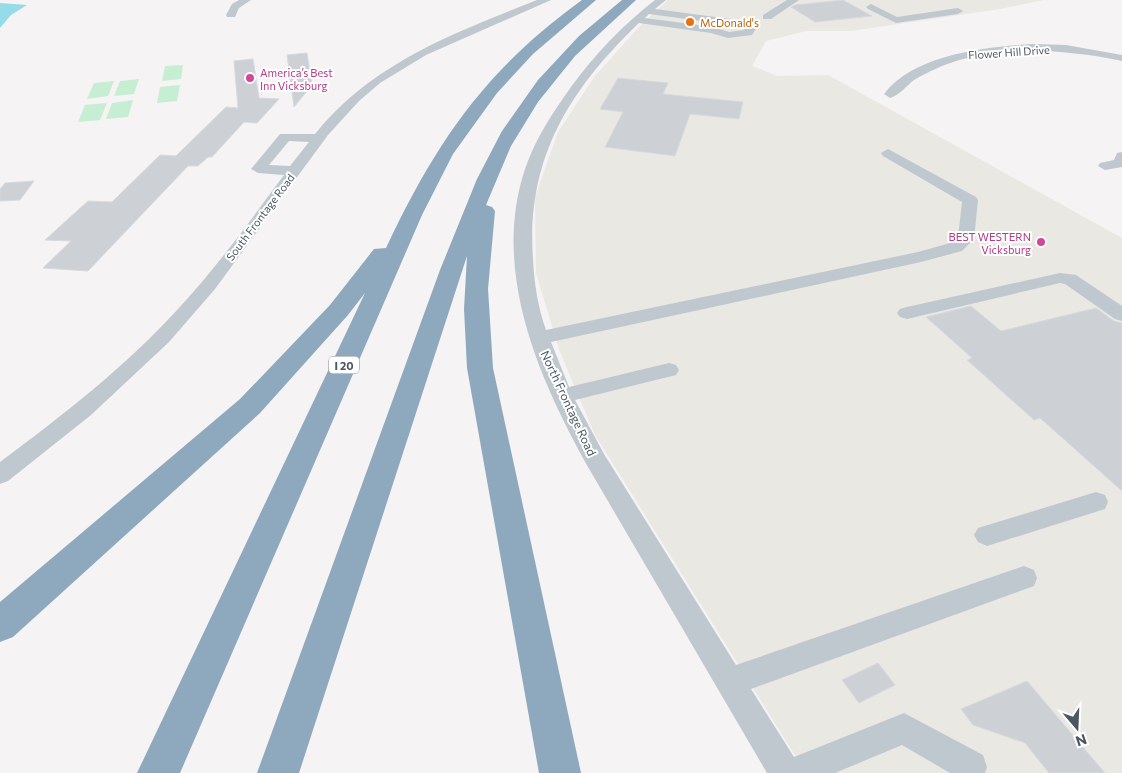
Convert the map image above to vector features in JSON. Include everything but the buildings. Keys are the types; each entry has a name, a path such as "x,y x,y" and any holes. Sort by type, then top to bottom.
{"highway":[{"name":"I 20","path":"158,773 412,215 445,154 484,98 525,52 565,18 590,0"},
{"path":"278,773 393,445 449,276 476,203 496,157 520,116 553,72 604,20 644,8"},
{"path":"496,157 482,226 476,280 475,325 480,368 560,773"},
{"path":"0,625 250,406 339,310 412,215"}],"street":[{"path":"230,15 235,6 246,0"},
{"name":"South Frontage Road","path":"0,475 90,404 174,325 208,286 318,138 355,98 396,68 453,38 546,0"},
{"path":"767,17 794,0"},
{"path":"871,7 896,20 958,11"},
{"path":"644,8 753,25 748,33 728,36 644,8"},
{"name":"North Frontage Road","path":"644,8 600,56 567,103 542,146 529,179 524,214 523,256 530,306 545,357 593,456 785,773"},
{"name":"Flower Hill Drive","path":"890,94 898,84 925,69 939,62 965,54 1017,49 1058,48 1108,54 1122,58"},
{"path":"295,171 258,169 285,137 318,138"},
{"path":"539,337 562,334 922,256 956,247 966,239 970,200 888,153"},
{"path":"1105,166 1120,163 1122,156"},
{"path":"908,313 1060,278 1070,279 1122,316"},
{"path":"563,396 669,370"},
{"path":"987,535 1096,502"},
{"path":"730,682 1024,578"},
{"path":"795,773 904,729 971,767"}],"shaded area":[{"path":"668,0 1044,0 1000,9 851,31 806,31 766,41 752,66 777,76 828,75 1122,238 1122,773 806,773 595,435 560,352 536,273 535,197 558,132 595,76 638,28"}],"green space":[{"path":"183,65 181,79 162,81 165,66"},
{"path":"139,79 134,94 114,96 120,81"},
{"path":"114,81 108,96 87,99 94,83"},
{"path":"180,85 177,101 157,103 160,87"},
{"path":"133,100 128,117 106,119 112,103"},
{"path":"107,103 100,120 78,122 85,105"}],"water":[{"path":"0,3 27,5 11,15 0,28"}],"place":[{"name":"McDonald's","path":"690,22"},
{"name":"America’s Best Inn Vicksburg","path":"250,78"},
{"name":"BEST WESTERN Vicksburg","path":"1041,242"}]}
